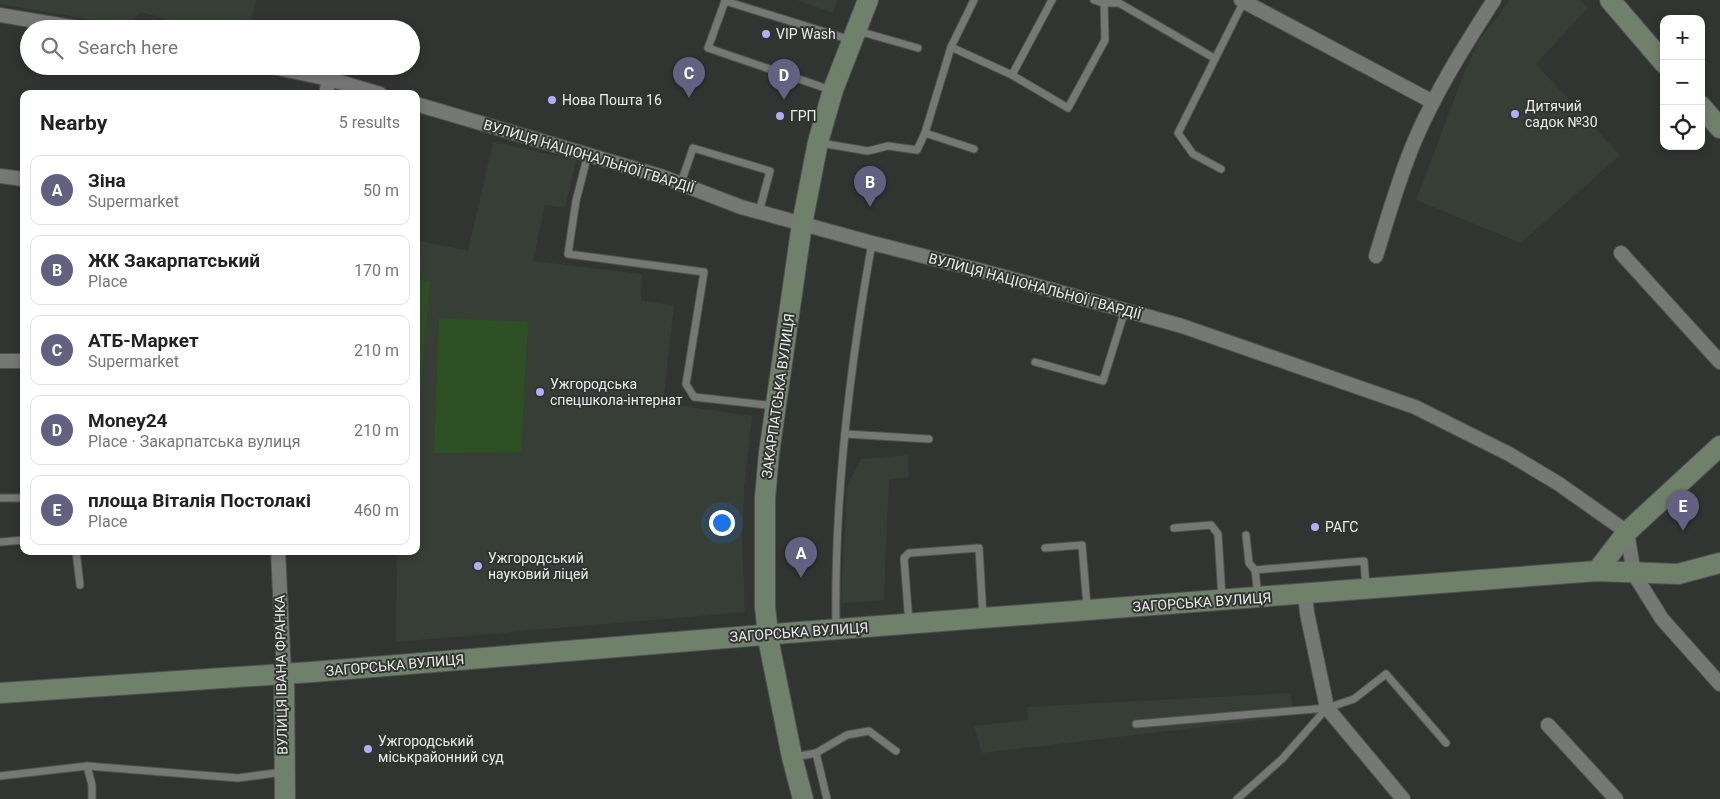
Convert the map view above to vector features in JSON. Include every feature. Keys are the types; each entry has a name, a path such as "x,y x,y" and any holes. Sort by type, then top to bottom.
{"street":[{"name":"ЗАКАРПАТСЬКА ВУЛИЦЯ","path":"803,799 792,757 768,634 765,607 764,522 769,453 802,224 818,142 833,90 868,0"},
{"path":"1376,256 1400,178 1433,102 1494,0"},
{"path":"1610,0 1661,60"},
{"path":"1242,1 1433,102"},
{"path":"0,15 30,20"},
{"path":"310,75 366,90"},
{"path":"327,90 329,79"},
{"name":"ВУЛИЦЯ НАЦІОНАЛЬНОЇ ГВАРДІЇ","path":"420,105 681,183 759,212 872,244 994,274 1125,310 1244,347 1415,407 1509,454 1559,484 1628,532"},
{"path":"1705,111 1720,128"},
{"path":"0,176 20,179"},
{"path":"1621,253 1720,362"},
{"path":"0,361 20,361"},
{"path":"1597,571 1628,532 1720,446"},
{"path":"1628,532 1634,574 1662,619 1720,684"},
{"name":"ВУЛИЦЯ ІВАНА ФРАНКА","path":"278,555 284,674 283,772 285,799"},
{"name":"ЗАГОРСЬКА ВУЛИЦЯ","path":"0,693 284,674 768,634 1597,571 1634,574 1678,574 1720,563"},
{"path":"1305,594 1307,614 1327,708 1403,799"},
{"path":"1548,725 1616,799"}],"lane":[{"path":"818,142 868,151 888,146 917,150 925,133 951,47 974,0"},
{"path":"1012,75 1052,0"},
{"path":"1094,0 1119,3 1214,58"},
{"path":"833,90 708,48 725,1 854,35 918,48"},
{"path":"1220,169 1193,154 1178,133 1242,1"},
{"path":"951,47 1012,75 1068,108 1105,40 1104,2"},
{"path":"925,133 974,149"},
{"path":"681,183 693,148 770,170 759,212"},
{"path":"588,154 576,201 568,254 704,272 686,384 694,397 776,406"},
{"path":"836,629 840,487 872,244"},
{"path":"1034,362 1103,381 1125,310"},
{"path":"846,434 929,439"},
{"path":"0,498 20,498"},
{"path":"1174,528 1210,525 1218,534 1222,600"},
{"path":"1246,535 1249,563 1256,570 1258,598"},
{"path":"0,542 20,540"},
{"path":"1045,548 1082,545 1087,610"},
{"path":"910,623 904,558 909,553 979,548 983,618"},
{"path":"76,555 80,585"},
{"path":"1256,570 1364,561 1366,590"},
{"path":"1136,724 1327,708 1354,698 1386,674 1446,743"},
{"path":"1237,799 1282,759 1327,708"},
{"path":"792,757 816,753 847,735 869,731 896,751"},
{"path":"816,753 827,799"},
{"path":"87,766 92,785 92,799"},
{"path":"0,776 87,766 238,778 283,772"}],"shaded area":[{"path":"0,0 256,0 251,20 169,20 140,12 133,20 92,20 0,4"},
{"path":"797,0 838,0 833,13"},
{"name":"Дитячий садок №30","path":"1510,0 1580,0 1588,8 1536,64 1620,155 1521,243 1416,200 1464,73 1479,40"},
{"name":"Ужгородська спецшкола-інтернат","path":"493,142 576,160 565,208 545,205 533,261 642,274 641,301 674,305 663,403 752,416 744,490 742,543 745,612 396,642 397,555 420,555 420,241 468,251"},
{"path":"908,455 909,477 889,479 884,600 841,603 847,486 861,459"},
{"path":"1290,693 1293,711 1278,718 982,753 974,726 1028,720 1027,707"}],"green space":[{"path":"420,280 430,281 420,394"},
{"path":"439,318 528,322 521,452 434,453"}],"place":[{"name":"VIP Wash","path":"766,34"},
{"name":"АТБ-Маркет","path":"689,98"},
{"name":"Нова Пошта 16","path":"552,100"},
{"name":"Money24","path":"784,100"},
{"name":"Дитячий садок №30","path":"1515,114"},
{"name":"ГРП","path":"780,116"},
{"name":"ЖК Закарпатський","path":"870,207"},
{"name":"Ужгородська спецшкола-інтернат","path":"540,392"},
{"name":"РАГС","path":"1315,527"},
{"name":"площа Віталія Постолакі","path":"1683,531"},
{"name":"Ужгородський науковий ліцей","path":"478,566"},
{"name":"Зіна","path":"801,578"},
{"name":"Ужгородський міськрайонний суд","path":"368,749"}]}
